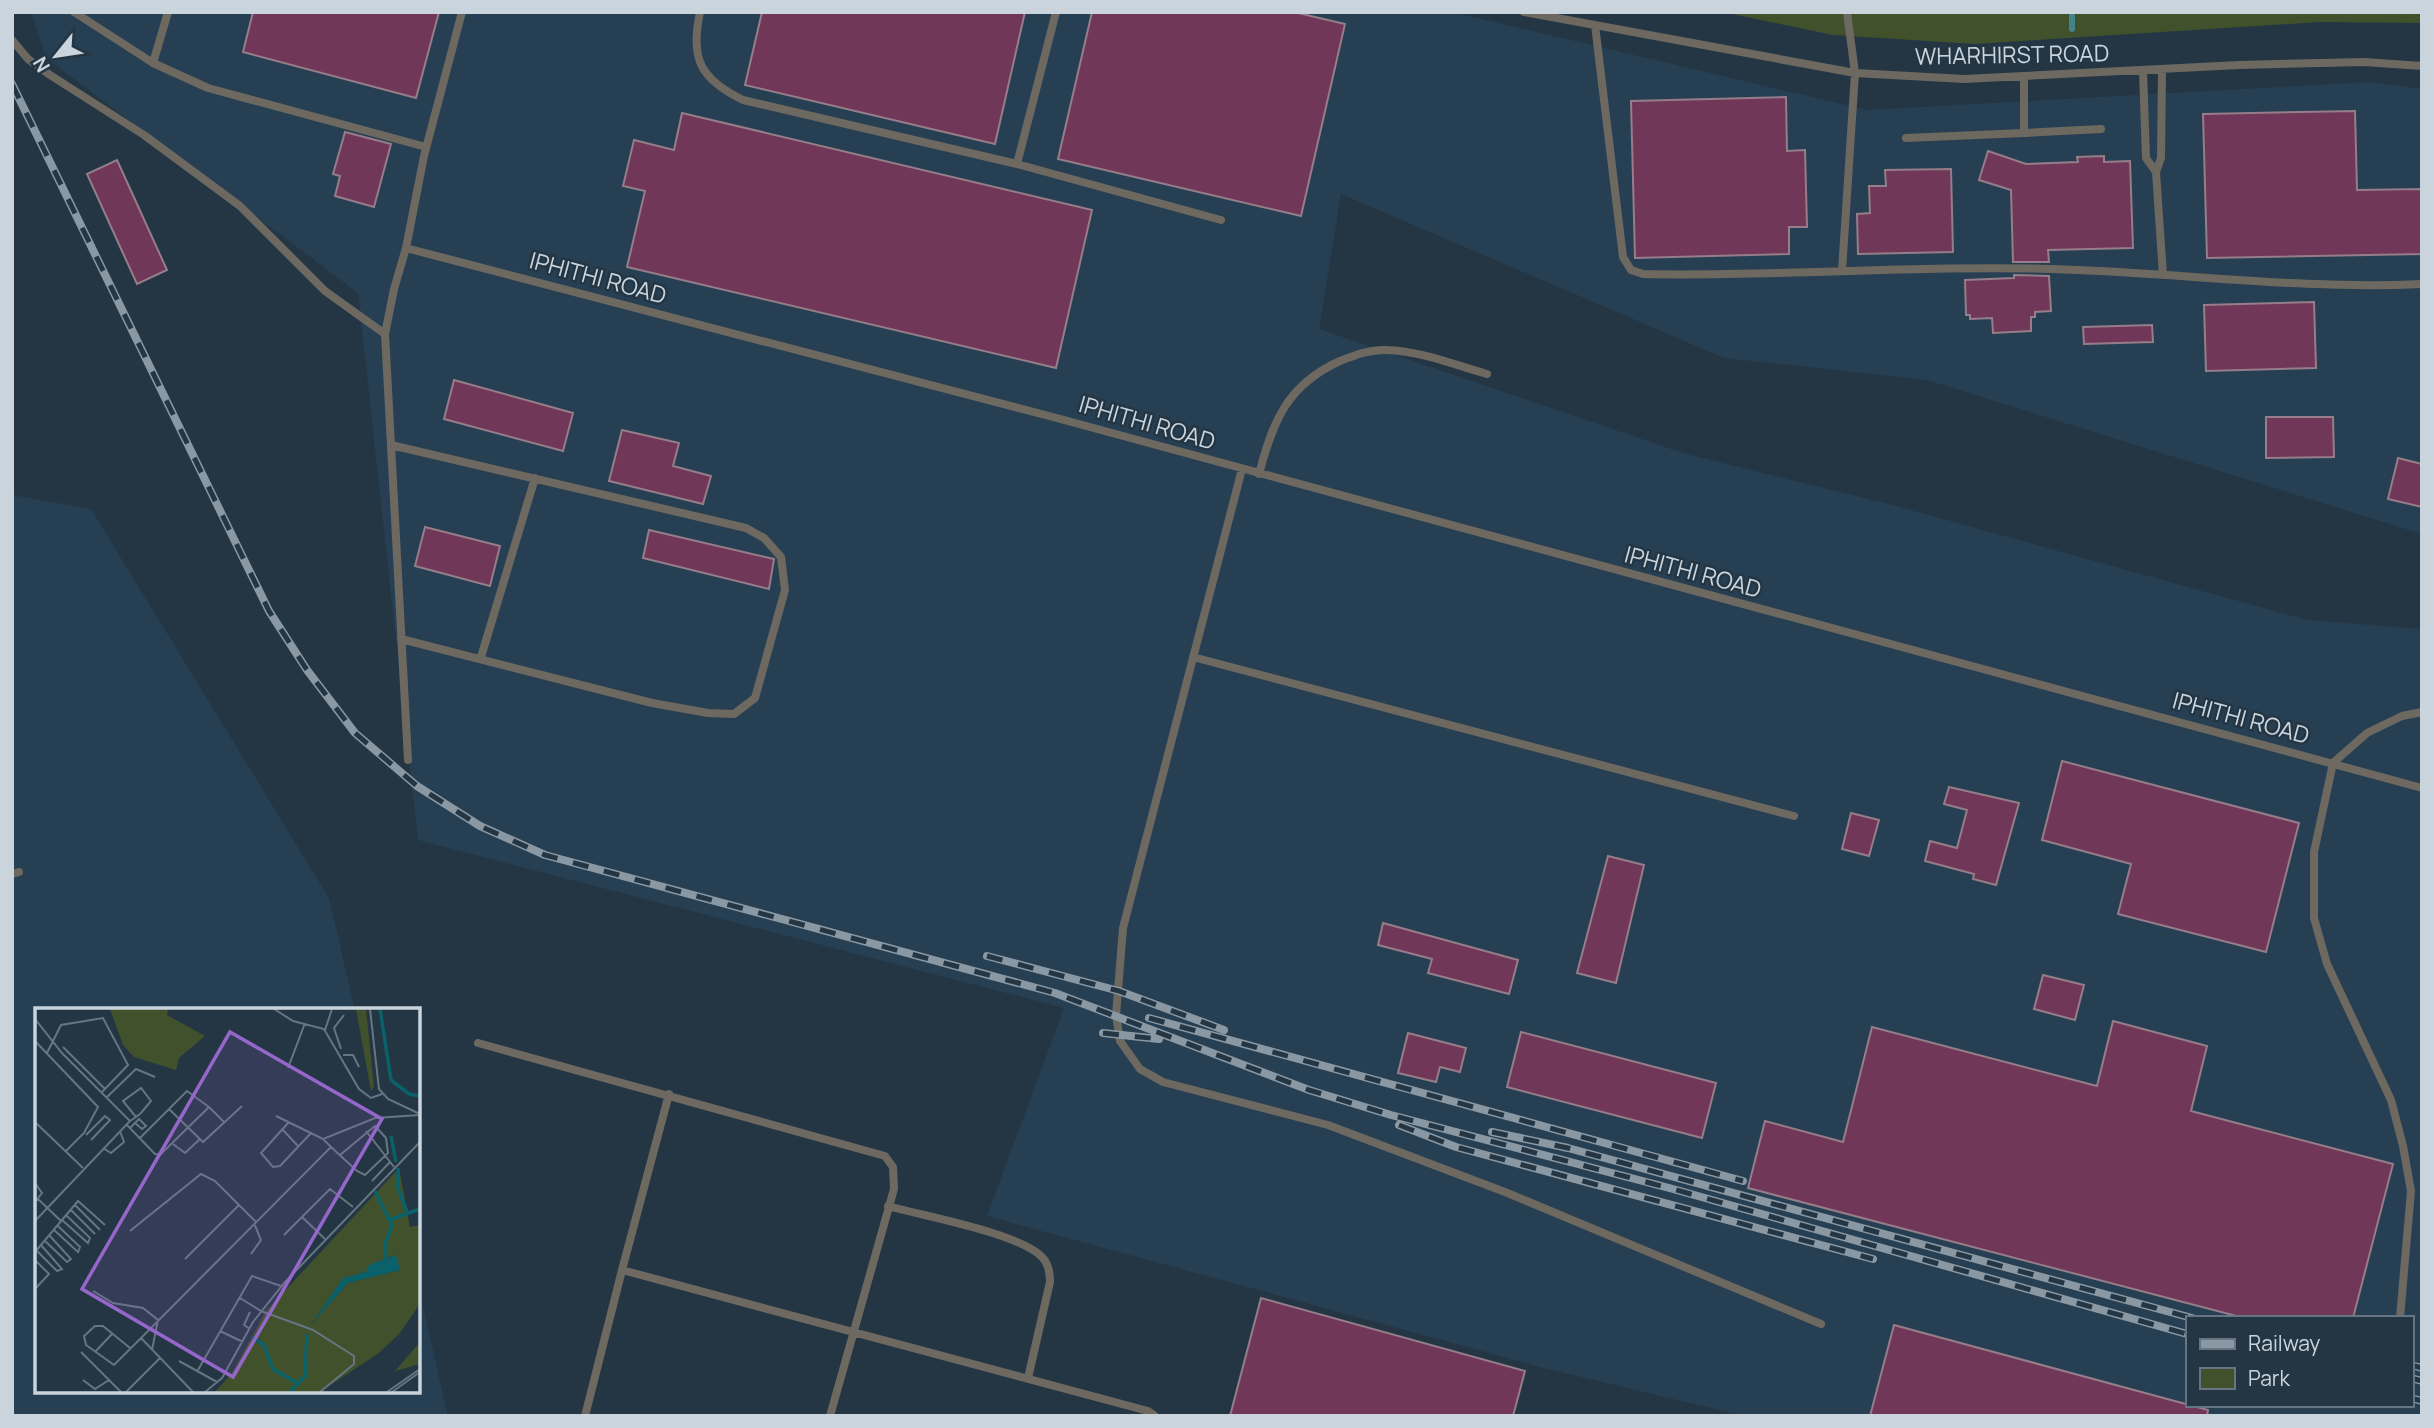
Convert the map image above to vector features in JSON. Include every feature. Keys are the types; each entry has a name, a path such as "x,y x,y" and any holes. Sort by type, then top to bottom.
{"lane":[{"path":"74,12 153,63 208,88 426,147"},
{"path":"153,63 168,12"},
{"path":"408,760 385,334 426,147 463,12"},
{"path":"700,12 696,54 703,71 726,92 743,100 1017,164 1221,220"},
{"path":"1017,164 1056,12"},
{"name":"WHARHIRST ROAD","path":"1524,12 1855,72 1964,79 2364,62 2422,66"},
{"path":"1842,271 1855,72 1847,12"},
{"path":"1595,25 1619,233 1623,257 1630,270 1643,274 1700,275 2052,269 2274,284 2363,287 2422,284"},
{"path":"12,40 28,59 144,135 240,206 325,291 385,334"},
{"path":"2162,70 2161,158 2156,172 2163,275"},
{"path":"2143,71 2146,159 2156,172"},
{"path":"2024,77 2024,133"},
{"path":"1906,138 2101,129"},
{"name":"IPHITHI ROAD","path":"406,248 1259,474 2422,788"},
{"path":"1259,474 1270,430 1295,392 1311,377 1351,356 1366,352 1398,351 1487,374"},
{"path":"391,445 746,528 774,547 784,564 785,590 755,698 750,705 734,714 708,713 652,703 481,657 401,639"},
{"path":"1242,470 1123,928 1116,1015 1120,1041 1140,1069 1163,1082 1328,1125 1493,1187 1821,1324"},
{"path":"481,657 535,478"},
{"path":"1193,657 1794,816"},
{"path":"2400,1316 2411,1191 2403,1146 2391,1100 2327,964 2314,918 2314,852 2333,763 2367,733 2403,716 2422,712"},
{"path":"478,1043 885,1156 893,1167 895,1180 830,1416"},
{"path":"585,1416 669,1094"},
{"path":"888,1206 1005,1238 1043,1258 1049,1268 1051,1282 1028,1378"},
{"path":"622,1270 1028,1378 1148,1411 1155,1416"}],"shaded area":[{"path":"31,12 1452,12 1867,110 2370,82 2422,89 2422,534 1927,380 1724,358 1341,194 1319,329 1683,453 1900,507 2307,620 2422,629 2422,1416 1744,1416 1544,1368 987,1216 1064,1008 418,840 358,293 46,58"},
{"path":"12,495 91,509 329,898 355,1008 35,1008 35,1393 420,1393 420,1294 448,1416 12,1416"}],"green space":[{"path":"1723,12 2422,12 2422,23 2320,22 1975,44 1833,35"}],"building":[{"path":"253,12 439,12 416,98 243,52"},
{"path":"762,12 1025,12 995,144 745,85"},
{"path":"1092,12 1294,12 1345,24 1301,216 1058,159"},
{"path":"1786,97 1787,151 1805,150 1807,227 1789,227 1789,254 1635,258 1631,101"},
{"path":"2355,111 2357,190 2422,189 2422,254 2207,258 2203,114"},
{"path":"682,113 1092,210 1056,368 627,267 645,191 623,186 634,140 674,150"},
{"path":"345,132 391,144 374,207 335,196 340,176 333,174"},
{"path":"1988,151 2026,164 2078,162 2077,157 2104,156 2104,162 2130,161 2133,248 2048,250 2049,262 2013,262 2011,190 1979,180"},
{"path":"117,160 167,270 137,284 87,174"},
{"path":"1951,169 1953,252 1858,254 1857,214 1870,213 1869,186 1886,186 1885,170"},
{"path":"2014,275 2049,276 2051,311 2035,312 2035,317 2031,317 2031,331 1993,333 1992,318 1970,319 1970,315 1966,315 1965,280 2014,278"},
{"path":"2314,302 2316,368 2206,371 2204,305"},
{"path":"2152,325 2153,342 2084,344 2083,327"},
{"path":"454,380 573,413 563,451 444,419"},
{"path":"2266,417 2333,417 2334,457 2266,458"},
{"path":"622,430 679,443 673,466 711,476 703,504 609,481"},
{"path":"2398,458 2422,464 2422,507 2388,499"},
{"path":"425,527 500,546 490,586 415,566"},
{"path":"649,530 774,559 769,589 643,558"},
{"path":"2062,761 2299,823 2266,952 2118,914 2131,864 2042,840"},
{"path":"1949,787 2019,803 1996,885 1973,879 1974,874 1925,861 1930,841 1957,848 1967,810 1944,804"},
{"path":"1851,813 1879,820 1869,856 1842,849"},
{"path":"1608,856 1644,865 1616,983 1577,973"},
{"path":"1383,923 1518,960 1509,994 1428,973 1432,959 1378,945"},
{"path":"2043,975 2084,985 2075,1020 2034,1009"},
{"path":"2113,1021 2207,1046 2191,1111 2393,1164 2354,1316 2236,1316 1748,1188 1765,1121 1843,1142 1872,1027 2097,1086"},
{"path":"1521,1032 1716,1083 1702,1138 1507,1087"},
{"path":"1408,1033 1466,1048 1460,1072 1440,1067 1436,1082 1398,1073"},
{"path":"1261,1298 1525,1371 1513,1416 1230,1416"},
{"path":"1894,1325 2186,1404 2186,1407 2208,1410 2207,1416 1870,1416"}],"waterway":[{"path":"2072,12 2072,29"}],"railway":[{"path":"12,84 269,611 307,670 355,733 417,786 480,826 545,855 1055,993 1309,1090 1391,1115 1673,1189 2186,1334"},
{"path":"987,956 1119,991 1224,1030"},
{"path":"1149,1018 1743,1181"},
{"path":"1103,1033 1159,1039"},
{"path":"1399,1125 1456,1147 1873,1259"},
{"path":"1492,1132 1568,1148 2186,1316"},
{"path":"2413,1366 2422,1368"},
{"path":"2413,1379 2422,1381"},
{"path":"2413,1399 2422,1401"}]}
